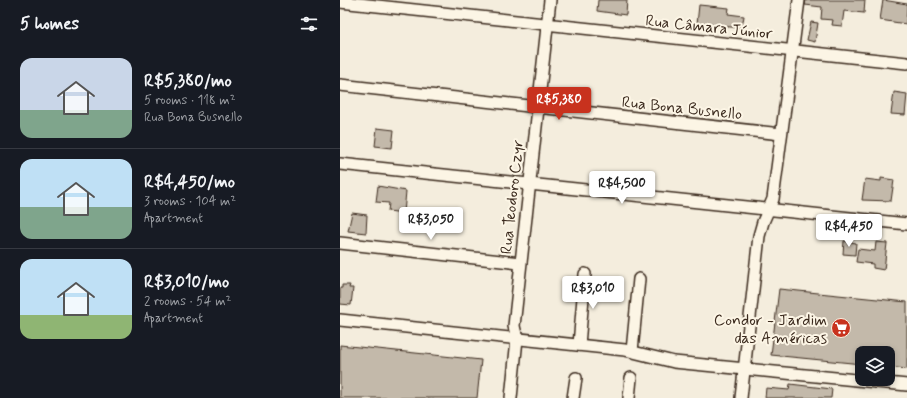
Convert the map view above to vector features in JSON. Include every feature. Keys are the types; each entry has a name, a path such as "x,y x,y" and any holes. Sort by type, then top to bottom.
{"street":[{"name":"Rua Teodoro Czyr","path":"511,398 517,338 514,326 520,262 550,0"},
{"path":"741,398 759,236 767,209 773,199 798,0"},
{"name":"Rua Câmara Júnior","path":"340,2 907,63"},
{"name":"Rua Bona Busnello","path":"340,86 781,134"},
{"path":"340,164 907,224"},
{"path":"340,243 520,262"},
{"path":"579,345 585,274"},
{"path":"632,351 639,279"},
{"path":"340,320 632,351 666,361 907,385"},
{"path":"573,398 576,378"},
{"path":"629,398 631,378"}],"building":[{"path":"598,0 627,0 626,15 597,11"},
{"path":"806,0 865,0 864,13 844,11 842,26 832,25 833,20 821,19 822,7 805,5"},
{"path":"883,0 907,4 906,24 880,20"},
{"path":"699,5 729,8 728,14 744,16 742,28 697,24"},
{"path":"811,22 818,23 815,42 807,40"},
{"path":"894,92 907,94 905,115 891,114"},
{"path":"377,128 394,130 392,148 375,146"},
{"path":"881,178 894,180 891,201 862,200 865,179 881,181"},
{"path":"378,186 406,191 404,213 388,211 389,203 376,202"},
{"path":"352,213 367,215 366,233 348,231"},
{"path":"844,241 856,243 855,255 843,254"},
{"path":"876,242 887,243 884,270 873,268 873,264 856,262 858,249 875,251"},
{"path":"342,285 350,285 349,288 353,288 351,305 340,304 340,288 342,288"},
{"name":"Condor - Jardim das Américas","path":"779,289 907,302 907,369 895,368 895,346 855,346 855,363 771,355"},
{"path":"340,345 481,360 477,398 340,398"},
{"path":"790,384 832,389 831,398 765,398 766,388 789,390"}],"place":[{"name":"Condor - Jardim das Américas","path":"841,328"}]}
